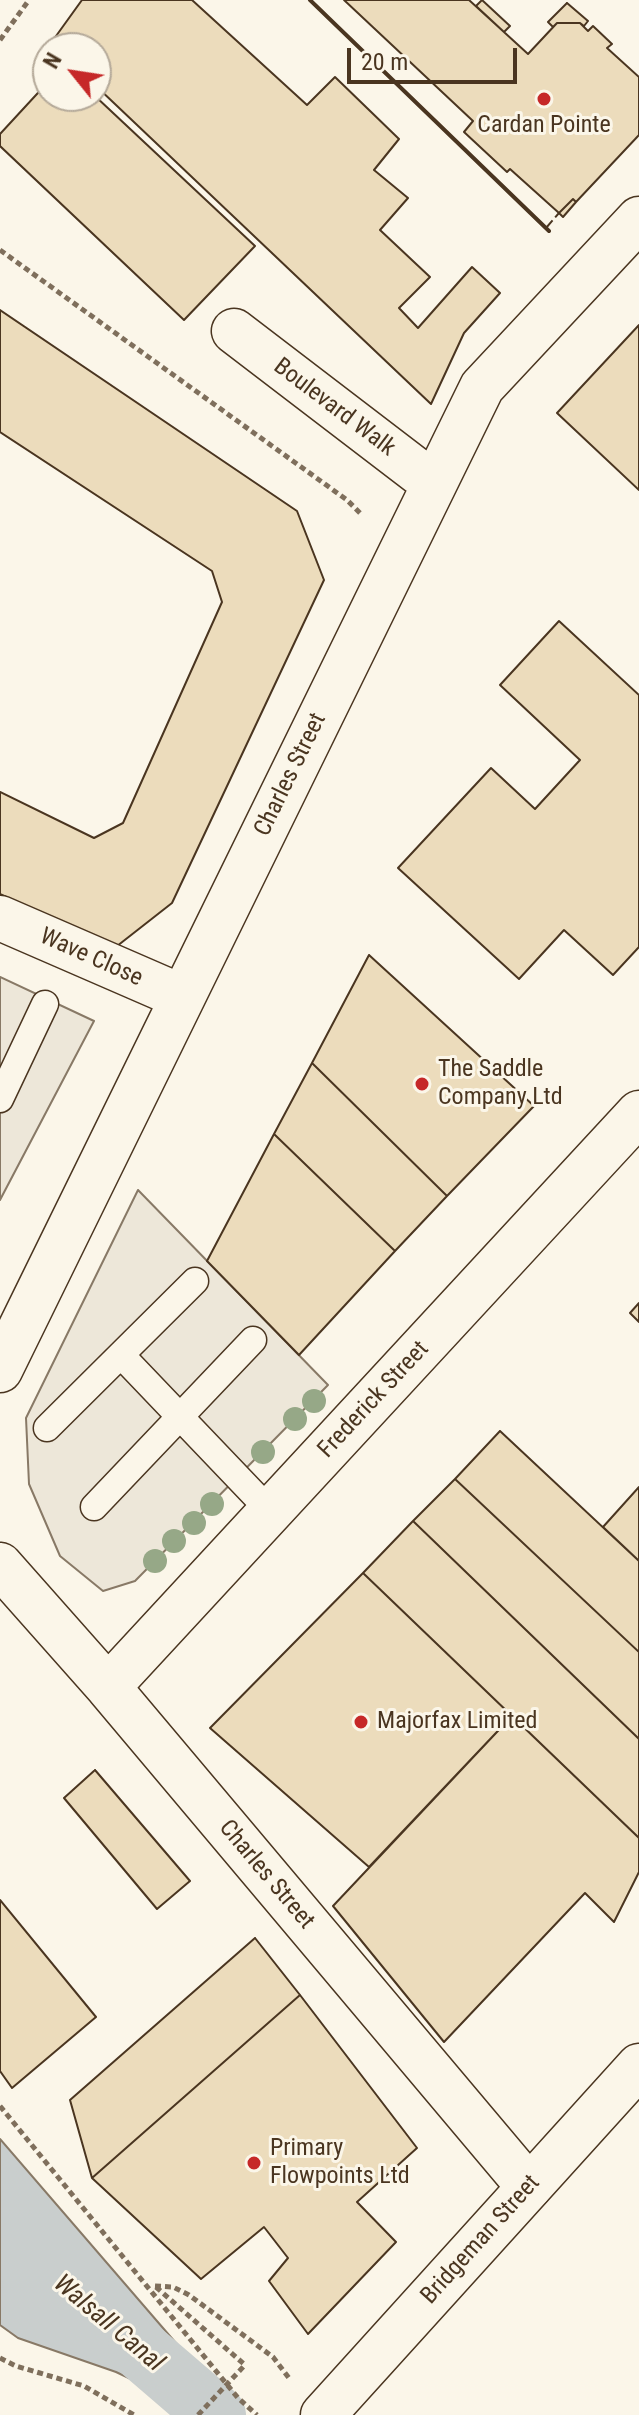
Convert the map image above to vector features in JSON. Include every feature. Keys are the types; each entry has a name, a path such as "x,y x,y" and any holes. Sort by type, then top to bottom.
{"street":[{"name":"Charles Street","path":"0,1370 482,387 639,219"},
{"name":"Boulevard Walk","path":"234,331 434,484"},
{"name":"Wave Close","path":"0,918 182,997"},
{"name":"Frederick Street","path":"108,1687 639,1113"},
{"name":"Charles Street","path":"0,1565 108,1687 529,2187"},
{"name":"Bridgeman Street","path":"323,2415 639,2066"}],"lane":[{"path":"0,1099 45,1004"},
{"path":"47,1428 195,1281"},
{"path":"94,1507 253,1340"},
{"path":"121,1355 270,1511"}],"path":[{"path":"0,40 29,0"},
{"path":"0,250 347,500 401,551"},
{"path":"0,2106 238,2398 257,2415"},
{"path":"144,2282 173,2287 189,2295 273,2357 291,2380"},
{"path":"155,2286 245,2365 198,2415"},
{"path":"0,2358 16,2366 84,2386 134,2415"}],"shaded area":[{"path":"0,977 94,1021 0,1200"},
{"path":"138,1190 328,1385 135,1581 103,1591 60,1556 29,1484 26,1418"}],"water":[{"path":"0,2139 213,2386 192,2408 116,2372 18,2338 0,2325"}],"building":[{"path":"82,0 192,0 307,105 335,77 399,139 374,170 408,198 380,230 430,277 399,308 418,328 472,267 500,293 464,333 431,404 112,101 112,32 59,32"},
{"name":"Cardan Pointe","path":"344,0 469,0 528,54 557,23 580,23 588,31 593,26 612,44 607,48 639,77 639,135 576,202 573,199 559,213 510,169 507,172 464,132 473,121"},
{"path":"482,0 510,26 504,32 476,6"},
{"path":"567,3 588,21 584,26 580,23 557,23 553,27 548,22"},
{"path":"32,99 32,112 112,112 255,246 184,320 0,146 0,134"},
{"path":"573,199 576,202 563,217 559,213"},
{"path":"0,310 297,511 324,580 172,903 112,950 0,894 0,792 94,838 123,823 222,602 212,571 0,432"},
{"path":"639,325 639,490 557,413"},
{"path":"559,621 639,695 639,947 613,975 564,930 519,979 398,868 491,768 535,809 580,760 500,685"},
{"name":"The Saddle Company Ltd","path":"369,955 534,1106 447,1196 312,1063"},
{"path":"312,1063 447,1196 395,1251 274,1134"},
{"path":"274,1134 395,1251 299,1355 207,1261"},
{"path":"639,1303 639,1322 630,1313"},
{"path":"500,1431 639,1561 639,1652 455,1479"},
{"path":"455,1479 639,1652 639,1739 413,1521"},
{"path":"639,1487 639,1561 603,1527"},
{"path":"413,1521 639,1739 639,1838 363,1573"},
{"name":"Majorfax Limited","path":"363,1573 512,1716 369,1867 210,1728"},
{"path":"512,1716 639,1838 639,1872 614,1922 585,1893 444,2042 333,1906"},
{"path":"95,1770 190,1881 157,1909 64,1798"},
{"path":"0,1900 96,2017 12,2088 0,2071"},
{"path":"255,1938 300,1995 92,2178 70,2100"},
{"name":"Primary Flowpoints Ltd","path":"300,1995 417,2148 357,2202 396,2242 308,2334 269,2281 288,2258 264,2227 201,2279 92,2178"}],"waterway":[{"name":"Walsall Canal","path":"138,2348 216,2415"}],"fence":[{"path":"546,228 559,213"}],"wall":[{"path":"310,0 549,231"}],"place":[{"name":"Cardan Pointe","path":"544,99"},
{"name":"The Saddle Company Ltd","path":"422,1084"},
{"name":"Majorfax Limited","path":"361,1722"},
{"name":"Primary Flowpoints Ltd","path":"254,2163"}]}
